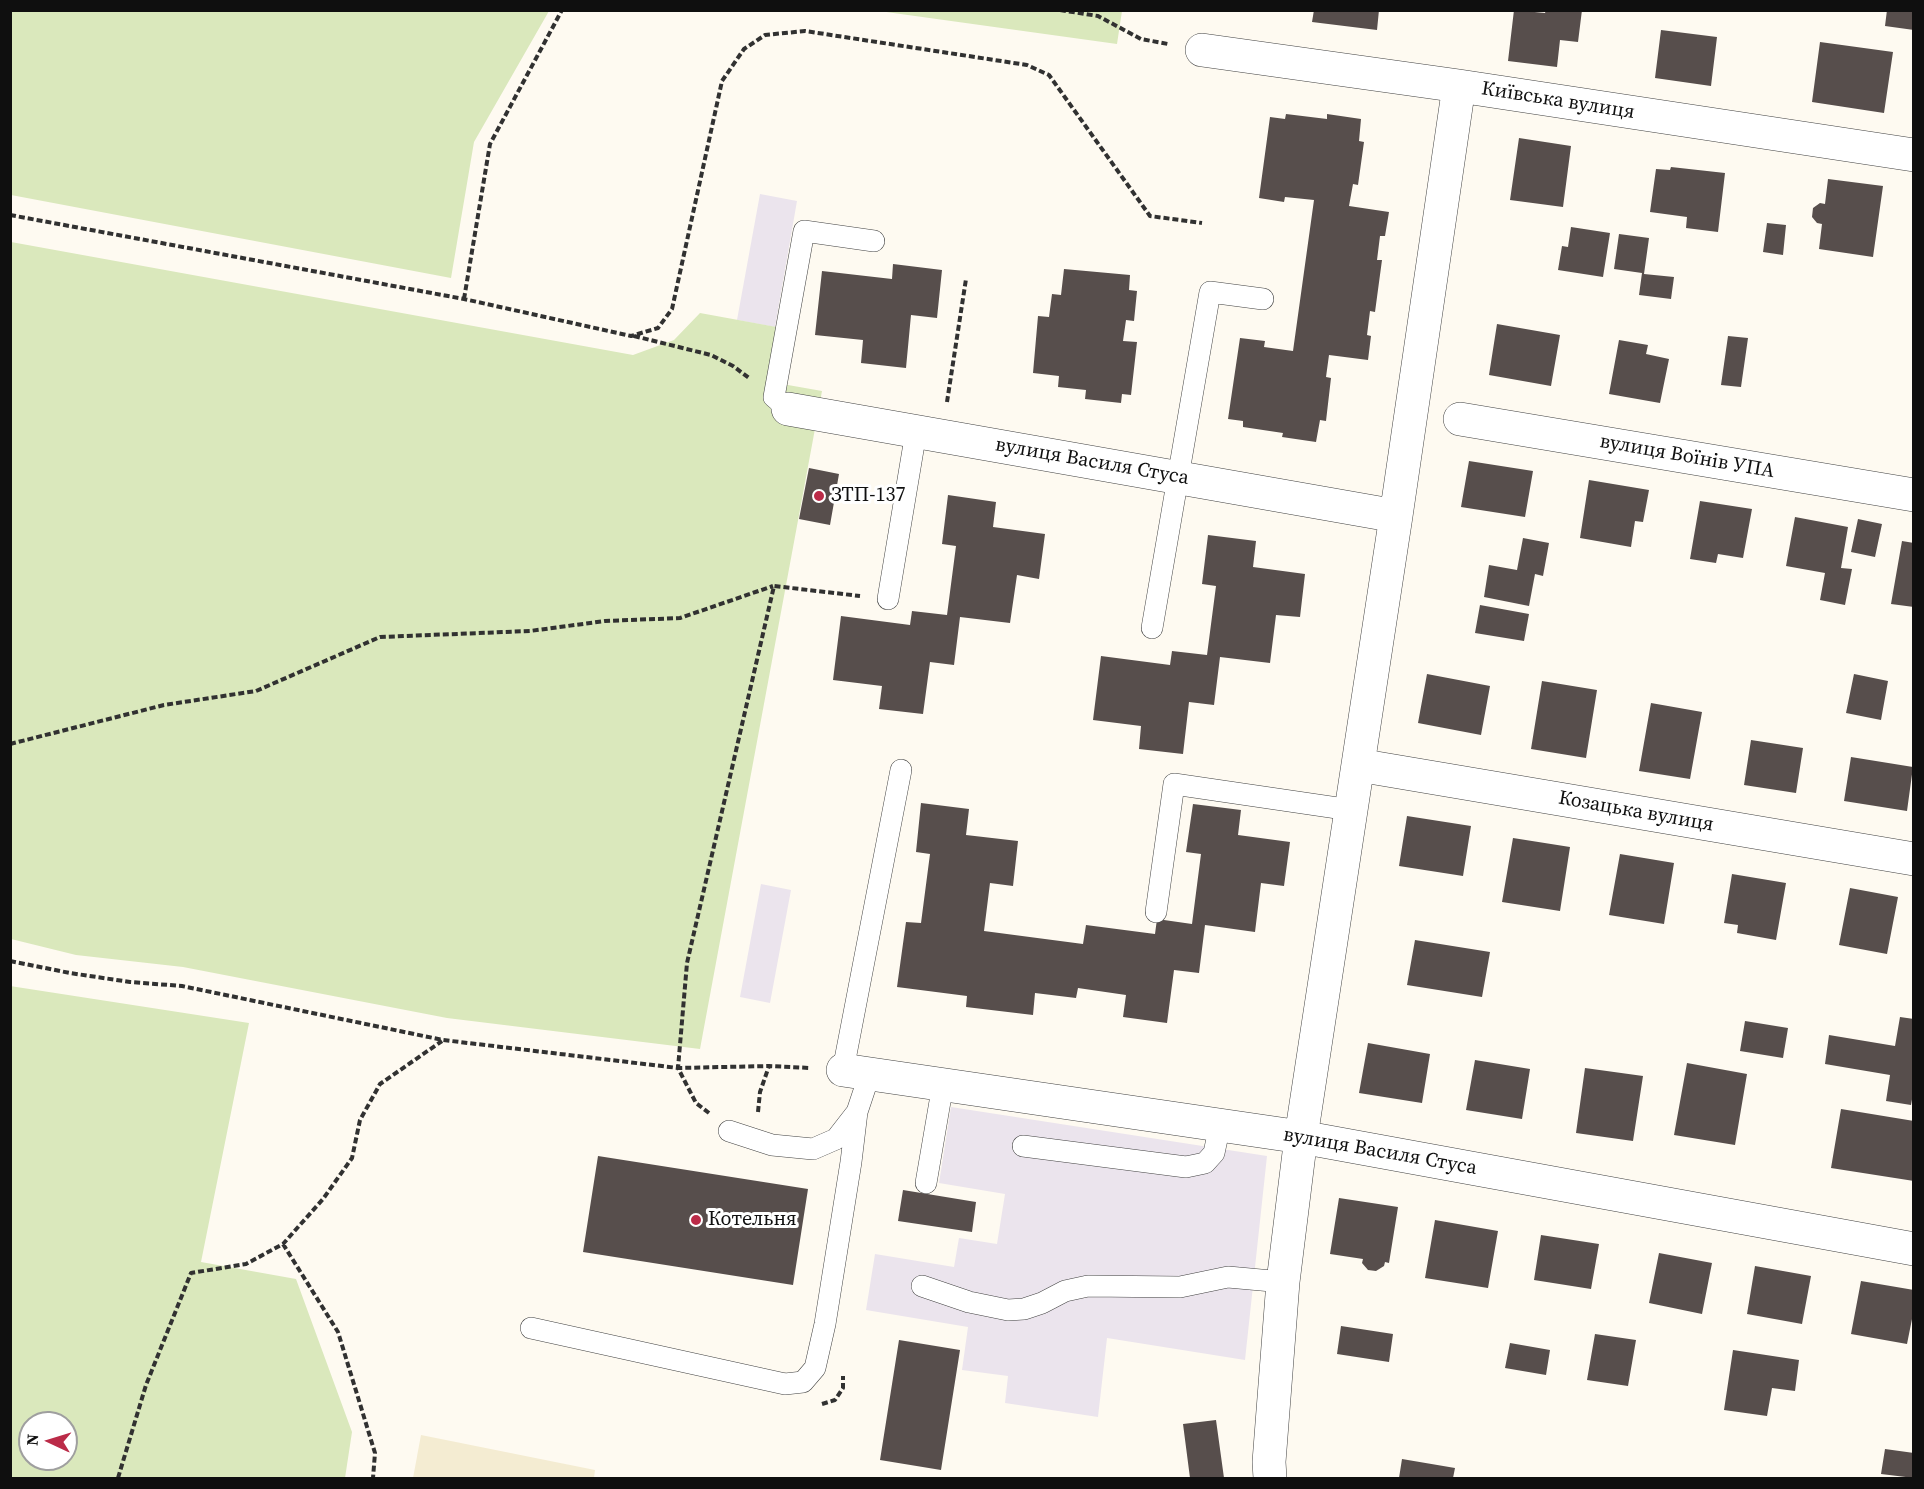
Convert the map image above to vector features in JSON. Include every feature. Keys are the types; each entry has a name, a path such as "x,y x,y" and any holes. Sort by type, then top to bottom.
{"street":[{"name":"Київська вулиця","path":"1202,50 1459,86 1914,155"},
{"path":"1270,1479 1269,1462 1283,1282 1300,1137 1352,810 1459,86"},
{"name":"вулиця Василя Стуса","path":"781,403 916,432 1396,516"},
{"name":"вулиця Воїнів УПА","path":"1460,419 1914,495"},
{"name":"Козацька вулиця","path":"1358,765 1914,859"},
{"name":"вулиця Василя Стуса","path":"857,1072 1300,1137 1914,1249"}],"lane":[{"path":"781,403 804,231 874,241"},
{"path":"1152,628 1210,292 1263,299"},
{"path":"888,599 916,432"},
{"path":"531,1328 785,1384 803,1382 815,1368 825,1324 851,1162 857,1112 857,1072 901,770"},
{"path":"1156,912 1174,784 1352,810"},
{"path":"926,1183 943,1084"},
{"path":"729,1131 772,1145 813,1149 836,1139 857,1112"},
{"path":"1023,1146 1186,1167 1205,1164 1214,1154 1220,1125"},
{"path":"921,1286 969,1302 1008,1310 1024,1309 1065,1291 1088,1286 1180,1287 1228,1277 1283,1282"}],"path":[{"path":"464,299 490,144 562,10"},
{"path":"1059,10 1098,16 1141,39 1202,50"},
{"path":"631,336 658,328 672,309 722,81 744,49 765,35 805,31 1027,65 1049,75 1150,216 1202,223"},
{"path":"10,215 464,299 711,355 733,366 781,403"},
{"path":"947,406 966,279"},
{"path":"10,744 164,705 256,691 380,637 530,631 605,621 680,618 774,585 888,599"},
{"path":"729,1131 696,1103 678,1068 687,963 774,585"},
{"path":"10,961 130,982 182,986 443,1040 678,1068 770,1066 857,1072"},
{"path":"118,1479 146,1385 191,1274 246,1264 283,1245 323,1199 352,1158 360,1120 380,1084 443,1040"},
{"path":"770,1066 760,1092 758,1117 772,1145"},
{"path":"283,1245 339,1332 375,1453 373,1479"}],"shaded area":[{"path":"760,194 797,201 775,327 737,320"},
{"path":"761,884 791,890 770,1003 740,997"},
{"path":"951,1107 1267,1156 1245,1360 1107,1338 1098,1417 1005,1403 1008,1376 962,1370 968,1327 866,1310 875,1254 954,1267 959,1238 997,1244 1005,1194 939,1183"},
{"path":"421,1435 595,1470 594,1478 413,1478"}],"green space":[{"path":"10,11 549,11 474,142 451,278 11,195"},
{"path":"879,11 1122,11 1117,44"},
{"path":"11,242 633,355 674,340 700,313 782,328 771,382 822,391 700,1049 447,1018 183,967 76,955 11,939"},
{"path":"10,986 249,1023 201,1262 296,1279 352,1432 345,1478 11,1478"}],"building":[{"path":"1314,10 1379,10 1377,30 1312,22"},
{"path":"1514,10 1545,13 1546,10 1582,10 1578,42 1560,40 1557,67 1508,61"},
{"path":"1887,10 1914,10 1914,30 1885,26"},
{"path":"1661,30 1717,37 1711,86 1655,78"},
{"path":"1820,42 1893,52 1884,113 1812,102"},
{"path":"1286,114 1327,119 1327,114 1361,119 1359,141 1364,142 1358,185 1353,184 1349,206 1389,212 1385,236 1380,236 1377,260 1382,260 1375,312 1370,311 1367,335 1371,336 1368,360 1329,355 1326,377 1331,378 1326,421 1320,420 1316,442 1282,437 1283,433 1243,427 1243,421 1228,419 1240,338 1265,341 1264,347 1293,351 1314,200 1285,197 1284,202 1259,198 1270,117 1285,119"},
{"path":"1519,138 1571,146 1563,207 1510,200"},
{"path":"1671,167 1725,173 1718,232 1686,228 1687,217 1650,212 1656,169 1670,170"},
{"path":"1828,179 1883,186 1873,257 1819,249 1822,224 1817,223 1812,217 1813,208 1820,203 1825,204"},
{"path":"1767,223 1786,225 1783,255 1763,252"},
{"path":"1571,227 1610,233 1603,277 1558,270 1562,246 1568,247"},
{"path":"1619,234 1649,238 1644,274 1674,277 1671,299 1639,295 1642,273 1614,269"},
{"path":"893,264 942,270 937,318 911,315 906,368 861,363 863,340 815,335 822,271 892,279"},
{"path":"1064,269 1130,275 1129,290 1137,291 1134,321 1126,320 1123,341 1137,342 1131,395 1122,394 1121,403 1085,399 1086,390 1058,387 1059,376 1033,373 1038,316 1049,317 1052,294 1061,295"},
{"path":"1497,324 1560,335 1551,386 1489,375"},
{"path":"1728,336 1748,338 1741,387 1721,385"},
{"path":"1619,340 1648,345 1646,354 1669,359 1660,403 1609,394"},
{"path":"1469,461 1533,471 1525,517 1461,507"},
{"name":"ЗТП-137","path":"809,468 839,474 830,525 799,519"},
{"path":"1589,480 1649,490 1643,522 1635,521 1631,547 1580,538"},
{"path":"948,495 996,502 993,527 1045,534 1039,579 1017,575 1010,623 960,617 954,665 930,662 923,714 879,709 882,686 833,680 841,616 910,625 912,611 947,615 956,546 942,544"},
{"path":"1700,501 1752,509 1743,558 1718,554 1716,563 1690,559"},
{"path":"1795,517 1848,527 1841,568 1852,569 1845,605 1820,600 1825,573 1786,566"},
{"path":"1858,519 1882,524 1875,557 1851,552"},
{"path":"1208,535 1256,541 1253,567 1305,574 1300,617 1276,615 1270,663 1220,657 1214,705 1189,702 1183,754 1139,749 1141,726 1093,720 1101,656 1170,665 1172,651 1207,655 1216,586 1202,584"},
{"path":"1523,538 1549,543 1543,576 1535,574 1529,606 1484,597 1489,565 1517,570"},
{"path":"1902,541 1914,543 1914,607 1891,604"},
{"path":"1480,605 1529,614 1524,641 1475,633"},
{"path":"1427,674 1490,686 1481,735 1418,723"},
{"path":"1854,674 1888,681 1881,720 1846,713"},
{"path":"1542,681 1597,690 1586,758 1531,749"},
{"path":"1651,703 1702,712 1690,779 1639,771"},
{"path":"1751,740 1803,748 1796,793 1744,785"},
{"path":"1851,757 1913,767 1907,811 1844,801"},
{"path":"921,803 969,809 966,835 1018,841 1013,886 990,883 984,931 1083,944 1086,925 1155,934 1157,919 1192,924 1201,854 1186,852 1193,804 1241,810 1238,835 1290,842 1284,886 1261,883 1255,932 1205,925 1199,973 1174,970 1167,1023 1123,1017 1126,995 1078,988 1076,998 1035,993 1033,1015 966,1007 967,996 897,987 906,922 921,923 930,854 916,852"},
{"path":"1407,816 1471,826 1463,876 1399,866"},
{"path":"1513,838 1570,847 1560,911 1502,902"},
{"path":"1620,854 1674,863 1664,924 1609,915"},
{"path":"1732,874 1786,883 1776,940 1737,933 1738,925 1724,923"},
{"path":"1850,888 1898,897 1887,954 1839,945"},
{"path":"1415,940 1490,952 1482,997 1407,985"},
{"path":"1900,1017 1914,1019 1914,1088 1911,1105 1886,1101 1890,1075 1825,1064 1829,1035 1895,1046"},
{"path":"1745,1021 1788,1028 1783,1058 1740,1051"},
{"path":"1368,1043 1430,1054 1422,1103 1359,1093"},
{"path":"1475,1060 1530,1069 1522,1119 1466,1110"},
{"path":"1687,1063 1747,1074 1735,1145 1674,1135"},
{"path":"1585,1068 1643,1076 1633,1141 1576,1133"},
{"path":"1841,1109 1914,1121 1914,1181 1831,1168"},
{"name":"Котельня","path":"598,1156 808,1189 793,1285 583,1252"},
{"path":"903,1190 976,1202 972,1232 898,1221"},
{"path":"1339,1198 1398,1207 1389,1263 1385,1262 1384,1266 1376,1271 1368,1270 1362,1263 1363,1259 1330,1254"},
{"path":"1435,1220 1498,1231 1488,1288 1425,1278"},
{"path":"1541,1235 1599,1244 1591,1289 1534,1280"},
{"path":"1659,1253 1712,1263 1702,1314 1649,1303"},
{"path":"1755,1266 1811,1276 1802,1324 1747,1314"},
{"path":"1861,1281 1914,1290 1914,1309 1907,1344 1851,1334"},
{"path":"1341,1326 1393,1334 1389,1362 1337,1354"},
{"path":"1595,1334 1636,1340 1628,1386 1587,1380"},
{"path":"899,1340 960,1350 941,1470 880,1460"},
{"path":"1510,1343 1550,1350 1546,1375 1505,1368"},
{"path":"1733,1350 1799,1360 1795,1391 1772,1388 1767,1416 1724,1410"},
{"path":"1216,1420 1224,1478 1190,1478 1183,1424"},
{"path":"1885,1449 1914,1453 1914,1478 1881,1474"},
{"path":"1402,1459 1455,1468 1453,1478 1399,1478"}],"place":[{"name":"ЗТП-137","path":"819,496"},
{"name":"Котельня","path":"696,1220"}]}
